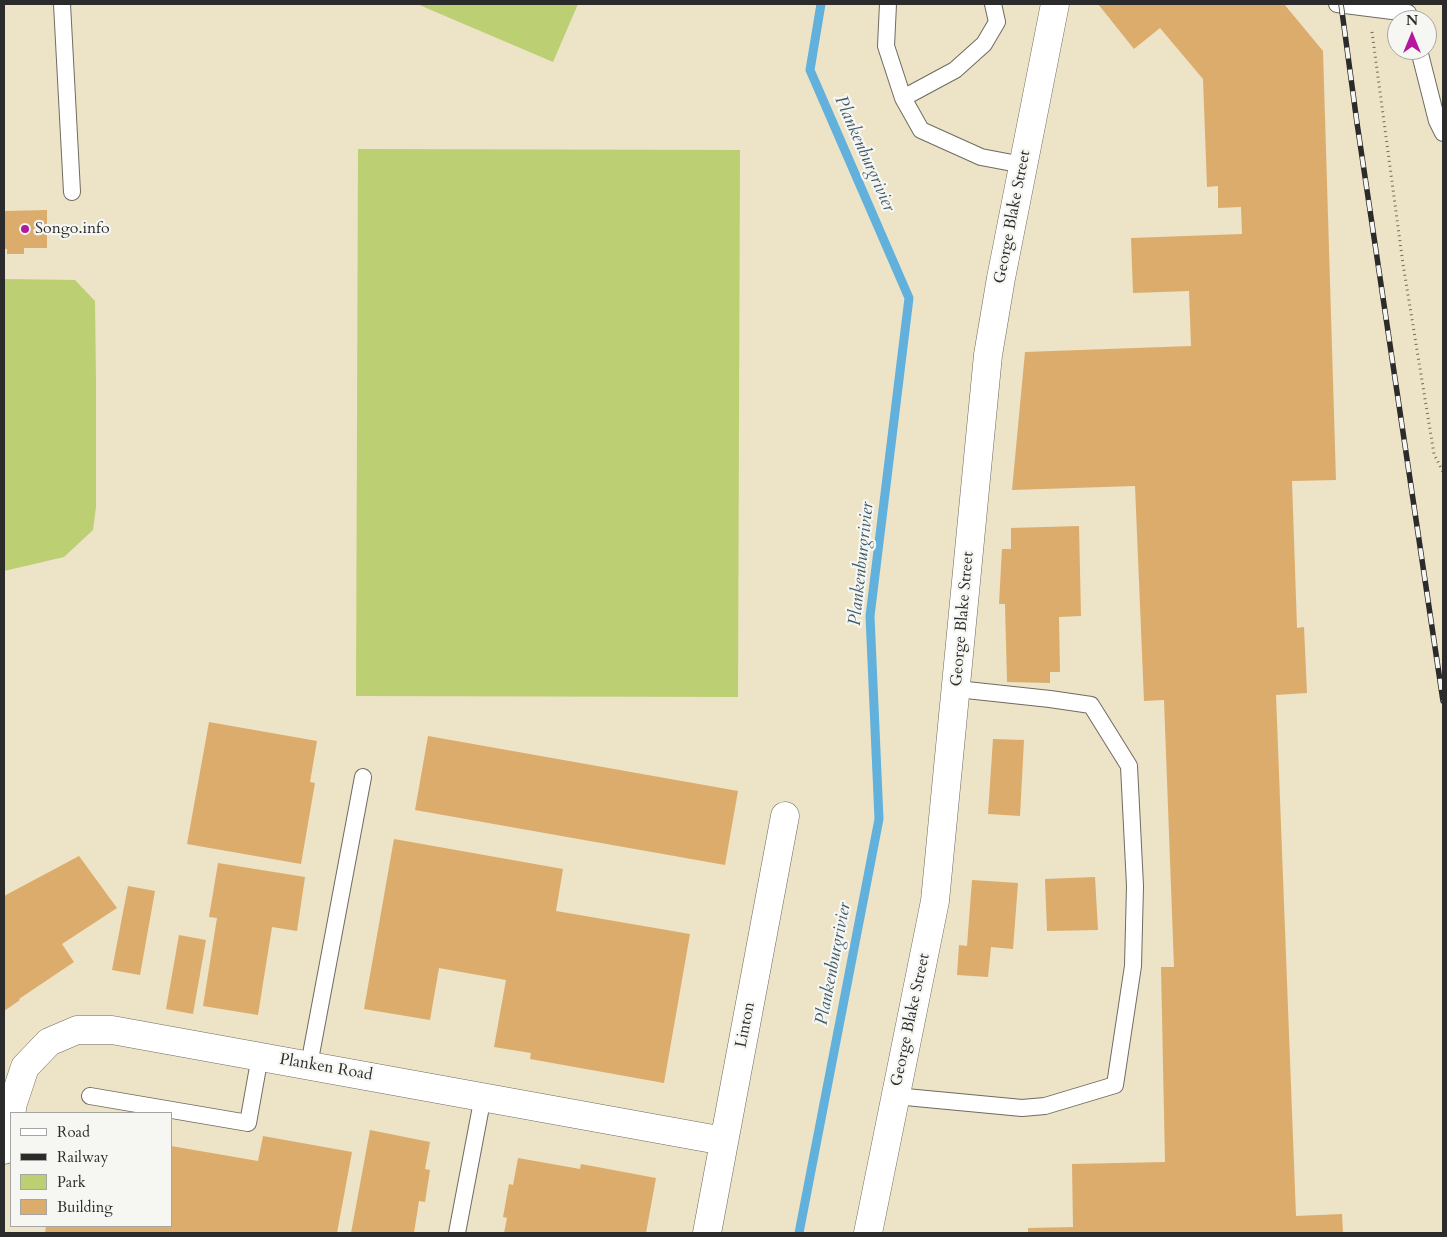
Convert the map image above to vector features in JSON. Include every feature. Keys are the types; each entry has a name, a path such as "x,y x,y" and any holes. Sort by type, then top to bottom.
{"street":[{"name":"George Blake Street","path":"868,1233 935,900 988,355 1001,278 1055,4"},
{"name":"Linton","path":"707,1233 784,816"},
{"name":"Planken Road","path":"11,1112 25,1067 50,1042 77,1030 112,1030 724,1141"},
{"name":"Planken Road","path":"4,1150 10,1119"}],"lane":[{"path":"62,4 72,192"},
{"path":"888,4 886,46 903,98 921,130 981,158 1023,165"},
{"path":"903,98 955,70 984,44 997,22 993,4"},
{"path":"1337,4 1387,10"},
{"path":"1422,60 1437,121 1443,133"},
{"path":"895,1096 1022,1108 1044,1106 1115,1085 1133,957 1135,886 1129,766 1091,705 957,689"},
{"path":"309,1065 363,777"},
{"path":"90,1096 248,1123 260,1056"},
{"path":"457,1233 482,1096"}],"path":[{"path":"1369,9 1403,264 1434,454 1443,472"}],"green space":[{"path":"417,4 578,4 553,62"},
{"path":"358,149 740,150 738,697 356,696"},
{"path":"4,279 75,280 95,301 96,507 93,530 64,557 4,571"}],"building":[{"path":"1098,4 1284,4 1323,51 1336,480 1292,481 1297,628 1304,627 1307,693 1276,695 1296,1216 1342,1214 1343,1233 1028,1233 1028,1228 1073,1227 1072,1164 1165,1162 1161,967 1174,967 1164,700 1144,701 1135,486 1012,490 1025,352 1191,346 1189,291 1133,293 1131,238 1242,234 1241,207 1218,208 1218,186 1207,187 1203,79 1160,28 1134,49"},
{"name":"Songo.info","path":"47,210 47,248 24,248 24,254 7,254 7,249 4,249 4,211"},
{"path":"1079,526 1081,616 1059,617 1060,672 1050,672 1050,683 1007,682 1005,604 999,604 1002,549 1011,549 1011,528"},
{"path":"209,722 317,741 310,782 315,783 301,864 187,844"},
{"path":"428,736 738,791 725,865 415,810"},
{"path":"993,739 1024,740 1020,816 988,814"},
{"path":"394,839 563,869 556,911 690,934 664,1083 530,1059 531,1053 494,1047 506,980 439,968 430,1020 364,1009"},
{"path":"79,856 117,908 62,944 74,962 4,1011 4,896"},
{"path":"218,863 305,877 297,931 272,927 258,1015 203,1006 217,918 209,917"},
{"path":"1095,877 1098,930 1047,931 1045,879"},
{"path":"972,880 1018,883 1013,949 991,947 988,977 957,975 959,945 967,946"},
{"path":"128,886 155,891 140,975 112,970"},
{"path":"179,935 206,940 193,1014 166,1009"},
{"path":"370,1130 430,1142 425,1169 430,1170 425,1202 419,1201 414,1233 351,1233"},
{"path":"263,1136 352,1152 337,1233 45,1233 46,1227 172,1227 172,1146 258,1161"},
{"path":"518,1158 580,1169 581,1164 656,1178 646,1233 504,1233 507,1218 503,1217 509,1184 513,1185"}],"waterway":[{"name":"Plankenburgrivier","path":"799,1233 879,819 870,616 909,298 810,70 821,4"}],"railway":[{"path":"1341,4 1443,701"}],"place":[{"name":"Songo.info","path":"25,229"}]}
